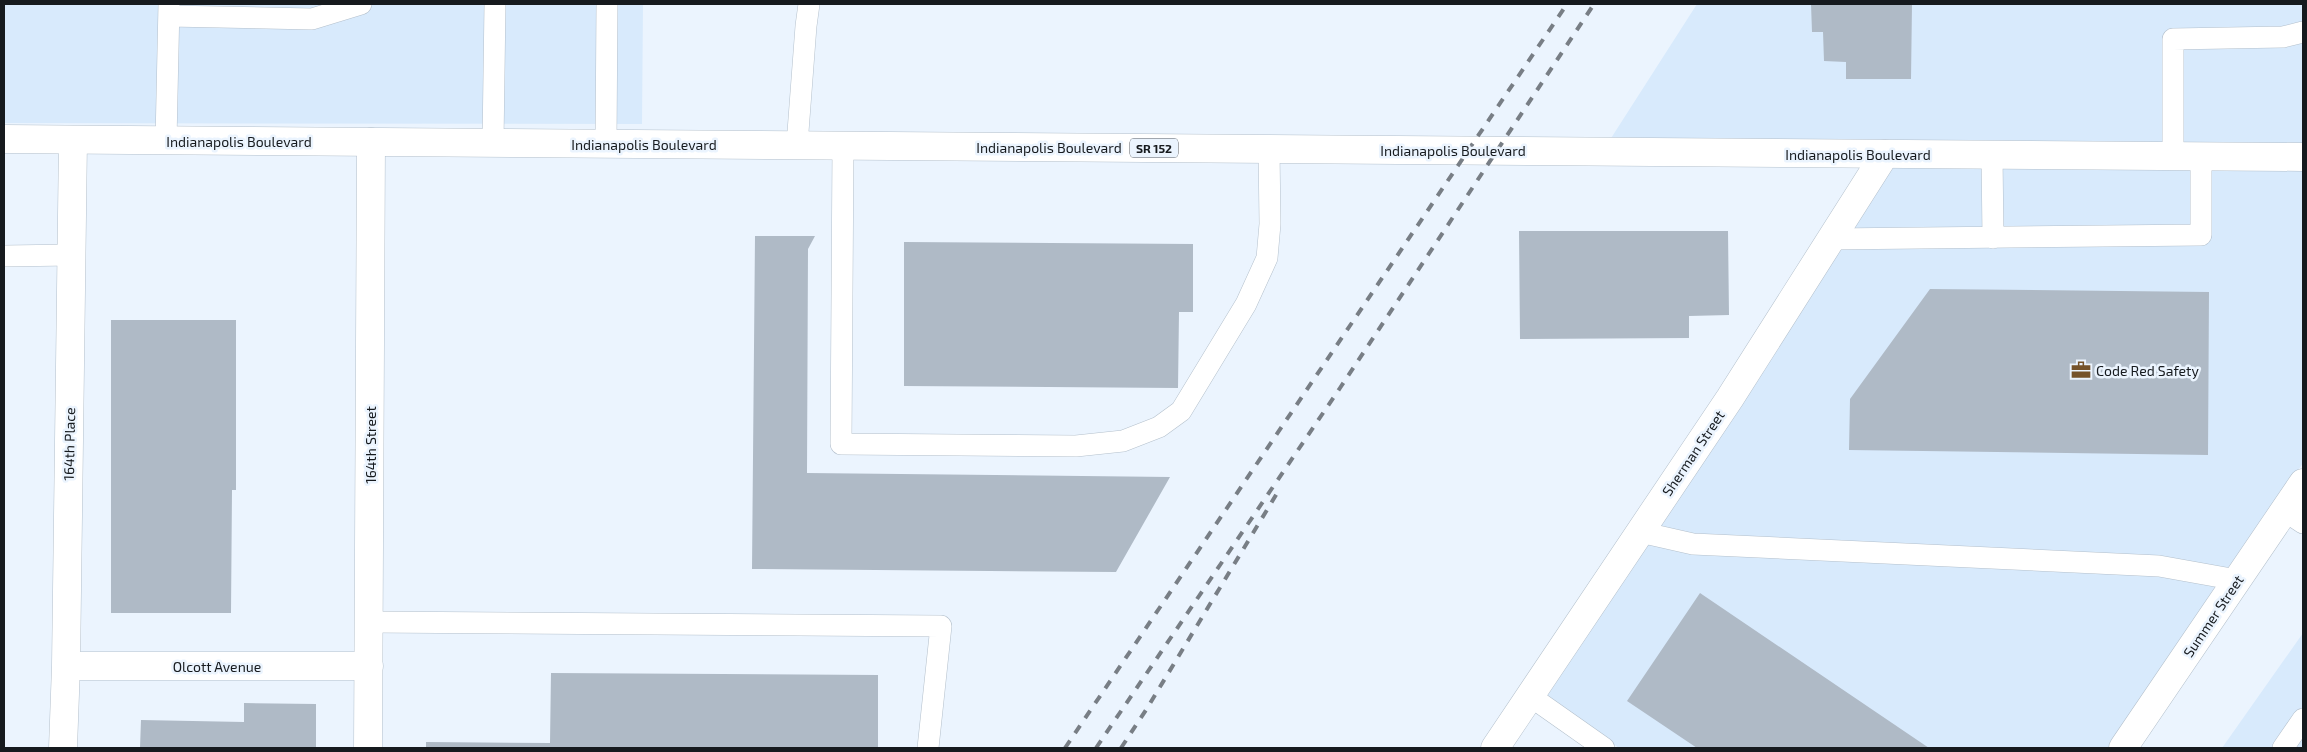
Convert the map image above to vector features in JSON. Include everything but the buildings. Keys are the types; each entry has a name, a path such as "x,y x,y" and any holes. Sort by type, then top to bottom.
{"street":[{"name":"Indianapolis Boulevard","path":"4,139 2303,157"},
{"name":"164th Place","path":"63,748 66,666 73,140"},
{"name":"164th Street","path":"368,748 371,142"},
{"name":"Sherman Street","path":"1495,748 1730,398 1885,154"},
{"name":"Summer Street","path":"2133,745 2237,580 2294,517 2303,483"},
{"name":"Olcott Avenue","path":"66,666 369,666"}],"lane":[{"path":"166,141 169,10 312,18 361,4"},
{"path":"493,143 495,4"},
{"path":"606,144 607,4"},
{"path":"797,145 806,26 810,4"},
{"path":"2173,156 2173,39 2283,37 2303,32"},
{"path":"843,146 841,444 1076,446 1123,441 1159,427 1181,411 1246,304 1267,258 1270,224 1269,149"},
{"path":"1992,155 1993,238"},
{"path":"1832,239 2201,235 2201,156"},
{"path":"4,256 72,255"},
{"path":"1640,532 1693,544 2159,566 2237,580"},
{"path":"369,622 941,626 928,748"},
{"path":"1530,696 1604,748"},
{"path":"2283,748 2303,719"}],"shaded area":[{"path":"4,4 643,4 642,124 4,123"},
{"path":"1697,4 2303,4 2303,148 1606,146"},
{"path":"1891,162 2303,165 2303,463 2110,748 1619,748 1544,695"},
{"path":"2303,633 2303,748 2222,748"}],"railway":[{"path":"1065,748 1567,4"},
{"path":"1096,748 1340,388 1594,4"},
{"path":"1121,748 1279,490"}],"place":[{"name":"Code Red Safety","path":"2081,370"}]}
